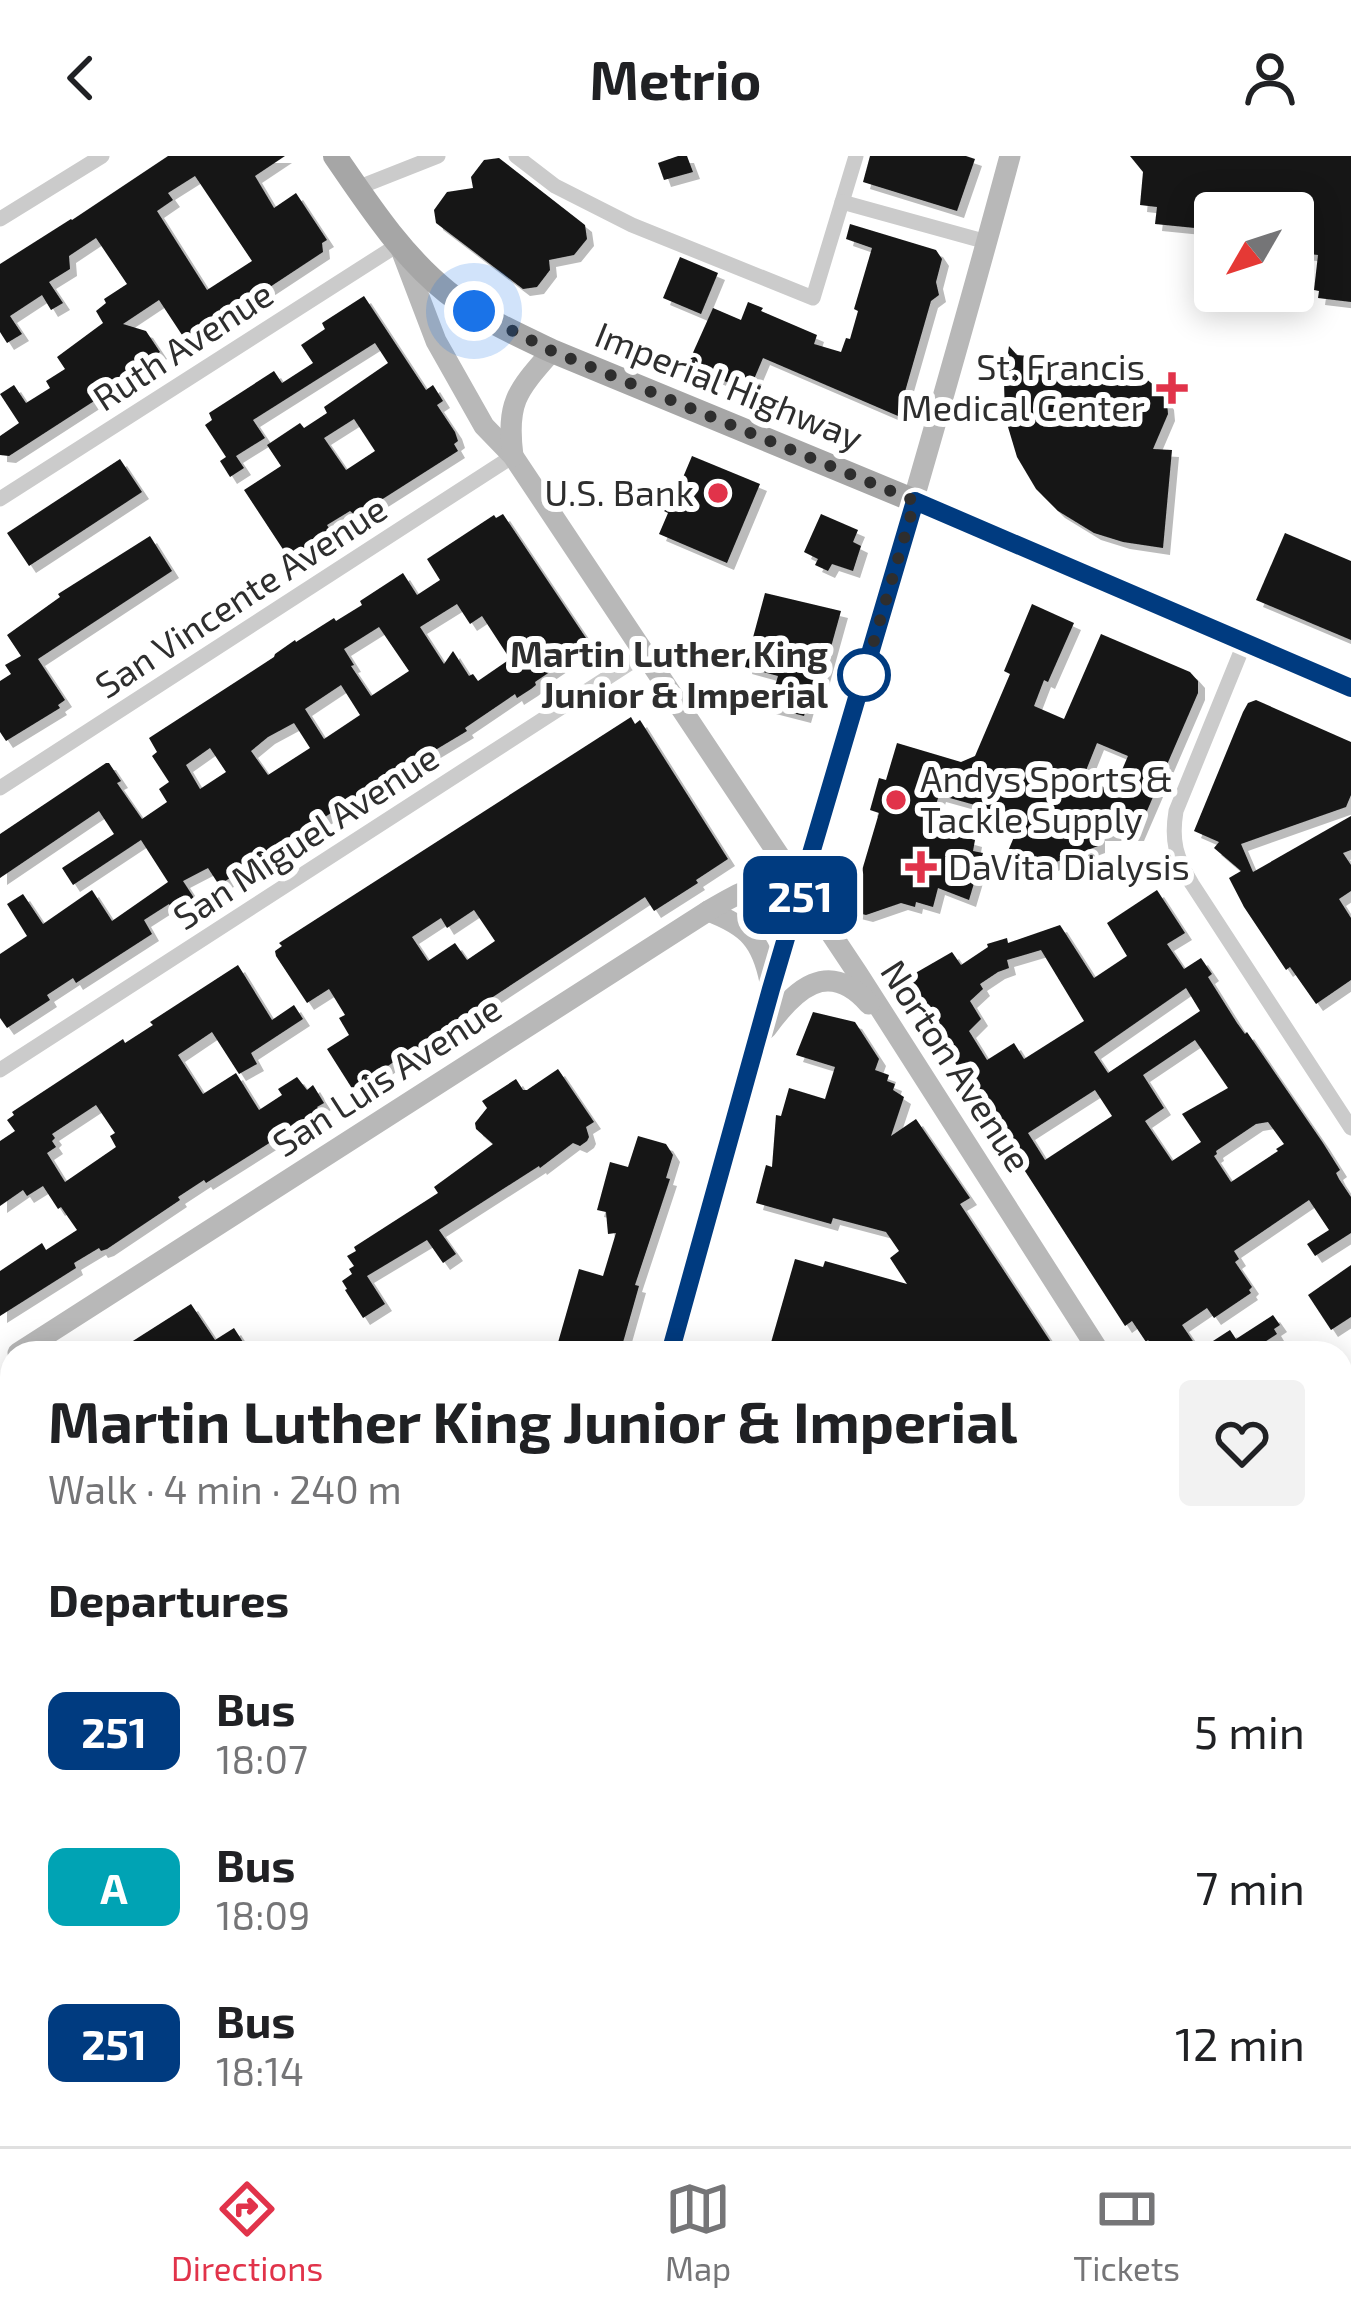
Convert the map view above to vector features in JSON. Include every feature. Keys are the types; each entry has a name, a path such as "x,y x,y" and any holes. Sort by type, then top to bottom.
{"main road":[{"name":"Imperial Highway","path":"335,156 399,244 446,291 505,328 1351,688"}],"street":[{"path":"0,219 102,156"},
{"path":"357,188 438,156"},
{"path":"516,156 555,186 632,226 813,298 856,156"},
{"path":"678,1341 771,989 915,501 1010,156"},
{"path":"842,202 986,242"},
{"name":"Norton Avenue","path":"399,244 436,341 484,427 513,456 802,888 1092,1341"},
{"name":"Ruth Avenue","path":"0,500 399,244"},
{"path":"513,456 508,422 517,395 552,351"},
{"name":"San Vincente Avenue","path":"0,788 513,456"},
{"path":"1244,644 1176,811 1174,853 1351,1128"},
{"name":"San Miguel Avenue","path":"0,1070 644,654"},
{"name":"San Luis Avenue","path":"37,1341 740,892 766,884 802,888"},
{"path":"708,911 730,919 753,937 765,956 771,989"},
{"path":"756,1044 793,996 820,980 846,985 862,997 898,1039"}],"building":[{"path":"168,156 285,156 255,176 274,208 296,193 327,240 322,243 323,252 184,338 159,300 123,324 146,331 160,352 150,359 153,363 9,456 0,455 0,436 19,423 0,394 14,385 26,403 50,388 46,381 65,369 57,357 103,323 96,311 106,303 104,299 127,284 96,238 69,256 70,269 49,282 63,303 51,310 42,295 10,316 22,334 7,343 0,332 0,264","holes":["195,176 252,261 207,290 157,211 173,200 168,193"]},
{"path":"687,156 693,172 664,180 658,163"},
{"path":"870,156 975,159 957,211 863,182"},
{"path":"1130,156 1351,156 1351,302 1318,298 1319,291 1314,290 1318,255 1314,255 1314,192 1194,192 1194,228 1155,224 1157,207 1140,205 1143,172"},
{"path":"499,158 585,225 587,239 574,255 549,260 550,270 537,287 523,289 436,223 434,210 447,192 473,188 471,177 484,160"},
{"path":"850,224 936,250 942,259 936,282 939,295 931,301 898,416 763,358 749,391 687,366 713,308 741,320 748,302 817,335 814,344 841,352 846,338 850,339 872,248 846,239"},
{"path":"680,257 718,273 701,314 663,298"},
{"path":"364,296 426,390 433,385 443,401 437,405 455,432 458,451 356,516 350,511 327,525 332,533 290,560 244,490 281,466 267,445 300,423 304,428 327,413 324,407 388,363 375,343 253,420 265,438 236,456 244,468 230,477 220,461 226,457 205,425 212,420 209,413 274,371 282,383 313,363 301,345 325,329 322,323","holes":["354,419 375,451 346,470 324,438"]},
{"path":"1009,346 1017,355 1104,363 1102,382 1136,376 1160,390 1168,414 1153,449 1172,450 1163,548 1094,533 1058,511 1036,489 1017,457 1005,417"},
{"path":"692,456 760,484 727,563 659,534 672,492 676,494"},
{"path":"120,459 142,492 29,566 7,533"},
{"path":"503,514 586,638 580,642 582,650 531,689 517,698 515,694 465,728 467,731 418,757 219,885 208,868 183,881 198,904 176,916 169,904 144,920 152,934 76,983 73,978 47,995 50,1000 7,1028 0,1018 0,954 27,936 7,904 23,894 43,924 92,890 112,921 168,882 141,840 73,885 62,868 114,834 99,811 0,878 0,834 106,763 142,819 167,802 159,789 169,782 152,756 157,752 149,738 295,640 362,605 360,601 403,573 417,595 440,580 427,559 494,515","holes":["457,604 470,624 482,616 510,659 478,681 473,674 469,676 453,651 444,664 420,627","379,627 409,671 371,696 344,649","341,685 360,715 324,739 305,709","294,723 310,748 268,775 251,751","210,748 226,772 200,789 186,765"]},
{"path":"821,514 858,530 853,542 861,546 853,571 832,564 828,571 804,552"},
{"path":"1285,533 1351,561 1351,640 1256,600"},
{"path":"150,536 172,571 38,659 65,700 60,708 6,741 0,732 0,681 11,674 5,665 21,656 7,635 58,594"},
{"path":"765,593 841,611 819,690 812,688 804,716 769,707 778,676 745,667"},
{"path":"1032,604 1074,623 1034,706 1064,719 1101,634 1190,672 1198,681 1198,693 1137,834 1098,834 1098,846 1017,877 1000,870 1022,818 939,795 929,827 975,840 973,851 983,853 969,900 938,888 933,907 916,902 915,907 901,903 866,915 850,911 879,813 870,810 879,778 886,780 897,743 961,762 975,756 1010,674 1004,671","holes":["1097,743 1128,756 1113,791 1083,778"]},
{"path":"1256,700 1351,742 1351,795 1346,807 1241,844 1253,872 1351,816 1351,850 1343,853 1351,865 1351,891 1339,899 1351,918 1351,980 1316,1004 1290,967 1286,970 1244,907 1229,878 1241,871 1214,848 1219,842 1194,831 1243,712"},
{"path":"631,717 635,724 640,720 728,859 654,911 645,897 353,1090 327,1049 349,1035 339,1018 345,1015 329,989 307,1003 276,956 279,943","holes":["474,910 495,941 467,960 455,943 428,961 412,937 441,918 447,928"]},
{"path":"1157,890 1185,933 1167,944 1184,969 1201,958 1237,1023 1340,1170 1336,1173 1351,1197 1351,1233 1315,1256 1307,1244 1329,1230 1309,1200 1234,1251 1251,1293 1214,1318 1207,1308 1182,1325 1193,1341 1145,1341 1132,1321 1125,1326 895,977 908,968 912,975 952,952 961,965 987,944 1007,938 1008,943 1060,925 1094,978 1127,956 1107,923","holes":["1041,950 1084,1021 1024,1059 1014,1043 987,1060 969,1031 981,1019 970,1001 983,989 980,984 1009,968 1007,960","1186,988 1200,1011 1108,1073 1094,1052","1195,1040 1228,1088 1182,1114 1201,1142 1172,1161 1145,1121 1164,1108 1143,1075","1095,1090 1112,1116 1045,1160 1028,1133","1268,1122 1284,1144 1231,1182 1214,1156 1216,1151 1256,1124"]},
{"path":"238,965 272,1020 294,1005 303,1019 251,1053 257,1064 239,1074 212,1032 178,1055 203,1094 236,1073 259,1110 282,1095 278,1089 297,1077 307,1090 313,1085 324,1103 317,1107 320,1111 206,1183 204,1180 107,1249 99,1248 74,1263 76,1268 0,1316 0,1271 42,1243 46,1250 77,1230 43,1186 27,1196 23,1190 0,1206 0,1141 15,1131 7,1120 12,1112 123,1039 125,1043 153,1025 150,1022","holes":["96,1105 115,1133 110,1136 116,1147 65,1182 47,1153 56,1147 52,1134"]},
{"path":"813,1012 855,1022 879,1059 875,1070 889,1075 893,1090 904,1097 891,1136 916,1119 970,1198 960,1204 1050,1341 771,1341 795,1259 823,1267 825,1261 907,1284 890,1258 899,1251 886,1232 833,1218 831,1224 756,1203 766,1165 772,1167 776,1115 781,1116 789,1088 825,1099 835,1067 796,1055"},
{"path":"558,1069 594,1122 586,1127 587,1141 580,1146 573,1143 439,1230 456,1254 443,1263 427,1240 367,1276 385,1304 363,1318 342,1281 352,1274 349,1269 354,1266 347,1256 356,1251 354,1247 438,1193 434,1187 493,1144 476,1129 475,1123 487,1108 482,1101 516,1079 527,1090"},
{"path":"638,1136 666,1144 673,1155 623,1341 558,1341 579,1269 603,1276 616,1233 608,1234 606,1212 597,1210 610,1162 628,1167"},
{"path":"1351,1265 1351,1317 1331,1330 1308,1295"},
{"path":"191,1304 215,1340 234,1328 242,1341 133,1341"},
{"path":"1273,1315 1280,1325 1274,1329 1277,1334 1266,1341 1213,1341 1230,1330 1236,1339"}],"bus line":[{"name":"251","path":"673,1341 915,501 1351,688"}],"place":[{"name":"St. Francis Medical Center","path":"1172,388"},
{"name":"U.S. Bank","path":"718,493"},
{"name":"Martin Luther King Junior & Imperial","path":"864,675"},
{"name":"Andys Sports & Tackle Supply","path":"896,800"},
{"name":"DaVita Dialysis","path":"921,867"}],"route":[{"path":"474,311 552,351 915,501 864,675"}]}
